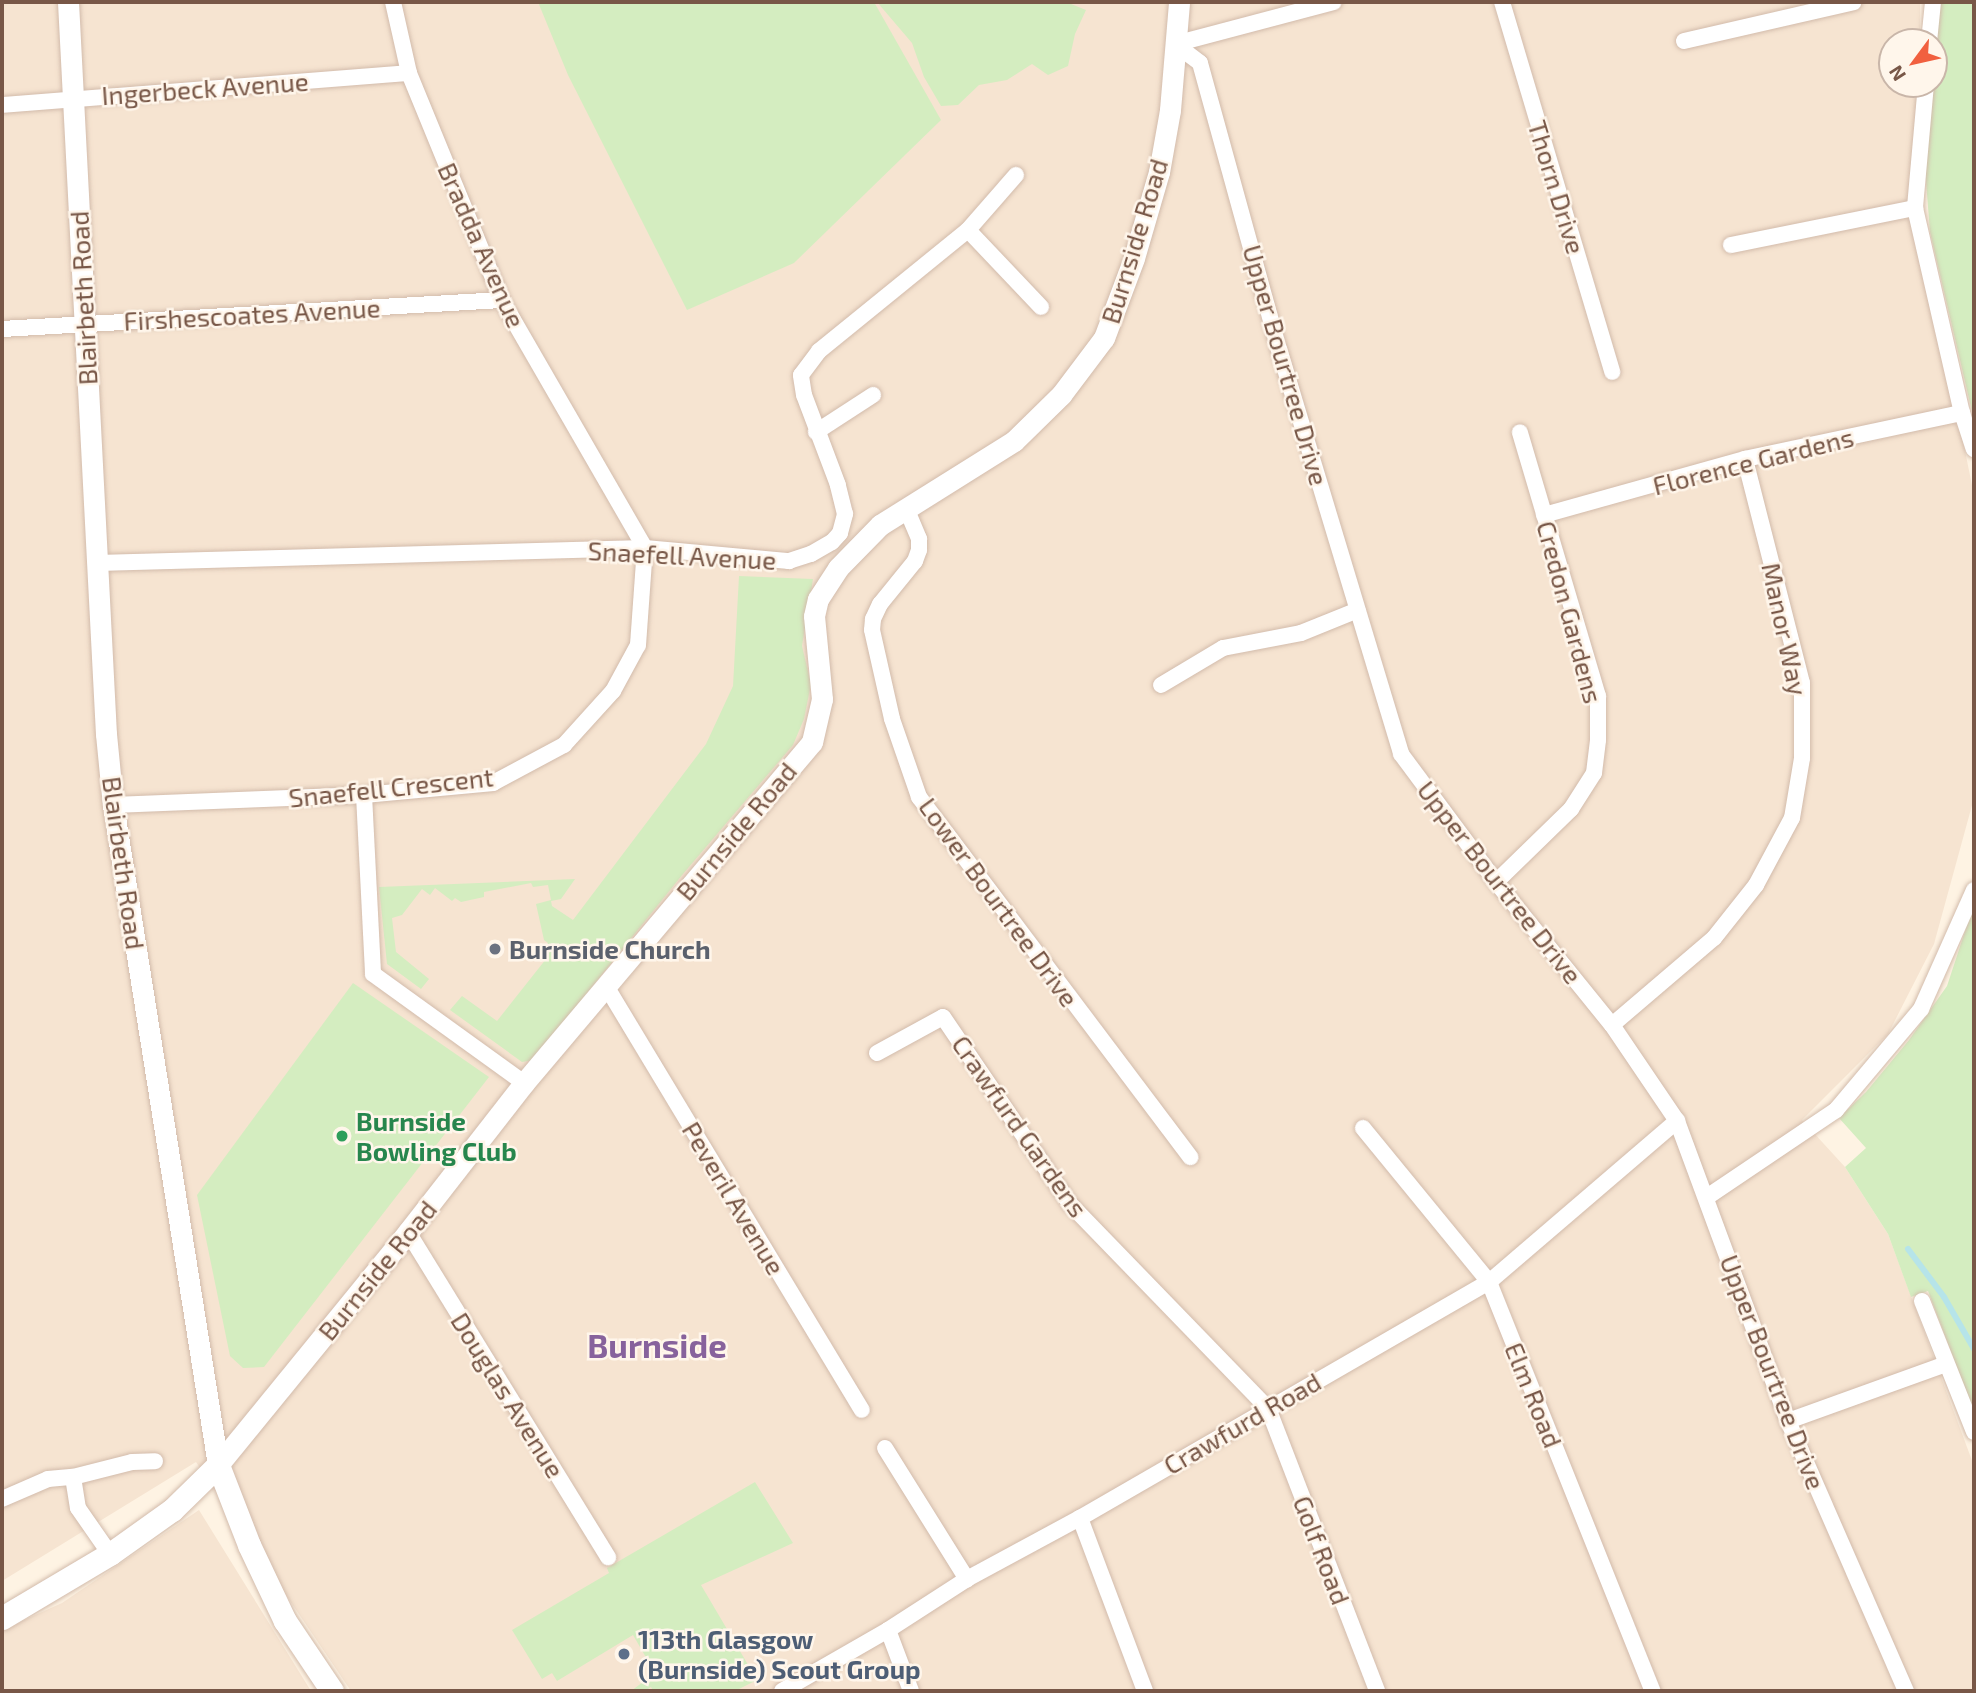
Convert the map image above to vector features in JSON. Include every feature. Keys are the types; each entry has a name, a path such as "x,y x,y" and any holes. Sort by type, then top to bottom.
{"main road":[{"name":"Burnside Road","path":"2,1618 110,1554 172,1510 218,1465"},
{"name":"Blairbeth Road","path":"218,1465 249,1545 285,1621 332,1691"}],"street":[{"name":"Blairbeth Road","path":"68,2 83,323 113,805 218,1465"},
{"name":"Bradda Avenue","path":"393,2 409,73 502,300 645,548"},
{"name":"Burnside Road","path":"218,1465 408,1232 524,1083 812,741 822,699 814,616 818,598 838,568 863,540 906,508 1014,441 1061,395 1104,338 1134,258 1159,172 1170,110 1179,2"},
{"path":"1175,44 1334,2"},
{"name":"Thorn Drive","path":"1502,2 1612,372"},
{"path":"1684,41 1854,2"},
{"path":"1930,28 1933,2"},
{"name":"Upper Bourtree Drive","path":"1175,44 1200,63 1279,349 1401,754 1496,882 1612,1025 1677,1121 1788,1421 1906,1691"},
{"name":"Ingerbeck Avenue","path":"2,105 409,73"},
{"path":"1925,98 1915,208 1962,413 1974,450"},
{"name":"Snaefell Avenue","path":"97,563 645,548 789,561 811,554 832,542 844,522 844,504 816,432 802,375 813,359 968,230 1016,175"},
{"path":"1731,245 1915,208"},
{"path":"968,230 1041,307"},
{"name":"Firshescoates Avenue","path":"2,329 502,300"},
{"path":"816,432 873,396"},
{"name":"Florence Gardens","path":"1544,514 1745,459 1962,413"},
{"name":"Credon Gardens","path":"1496,882 1571,809 1594,773 1598,740 1598,696 1520,432"},
{"name":"Manor Way","path":"1612,1025 1714,938 1756,886 1792,818 1802,758 1802,683 1745,459"},
{"name":"Lower Bourtree Drive","path":"906,508 919,539 919,550 915,561 880,604 873,619 872,630 892,719 919,797 1190,1157"},
{"name":"Snaefell Crescent","path":"113,805 364,795 493,783 564,745 613,691 638,645 645,548"},
{"path":"1161,685 1223,648 1301,633 1358,610"},
{"path":"364,795 373,974 524,1083"},
{"path":"1707,1198 1836,1110 1921,1009 1974,890"},
{"name":"Peveril Avenue","path":"606,986 862,1410"},
{"name":"Crawfurd Gardens","path":"877,1053 943,1017 1070,1204 1268,1408"},
{"name":"Crawfurd Road","path":"782,1691 888,1630 967,1579 1080,1518 1489,1282 1677,1121"},
{"name":"Elm Road","path":"1363,1128 1489,1282 1653,1691"},
{"name":"Douglas Avenue","path":"408,1232 608,1557"},
{"path":"1922,1301 1974,1432"},
{"path":"1788,1421 1946,1364"},
{"name":"Golf Road","path":"1268,1408 1377,1691"},
{"path":"885,1448 967,1579"},
{"path":"2,1499 48,1479 73,1477 132,1462 155,1461"},
{"path":"73,1477 78,1508 110,1554"},
{"path":"1080,1518 1145,1691"},
{"path":"888,1630 911,1691"}],"shaded area":[{"path":"2,2 1920,2 1920,28 1878,28 1878,98 1920,98 1920,230 1974,495 1974,798 1934,944 1888,1034 1802,1120 1845,1167 1888,1234 1974,1466 1974,1691 351,1691 196,1462 2,1581"},
{"path":"199,1510 311,1691 2,1691 2,1630 62,1603"}],"green space":[{"path":"538,2 874,2 941,120 794,263 687,310 568,75"},
{"path":"877,2 1066,2 1086,10 1075,34 1068,66 1048,75 1032,64 1007,80 979,85 958,105 941,106 924,77 912,43"},
{"path":"1937,2 1974,2 1974,420 1930,232 1924,156 1930,98 1948,98 1948,28 1936,28"},
{"path":"739,576 813,579 802,646 811,684 804,719 793,745 683,874 533,1060 522,1062 450,1010 462,996 497,1021 546,959 540,954 548,943 544,940 536,904 551,900 548,885 533,887 531,883 484,892 484,897 461,902 455,898 452,901 435,888 430,895 422,889 402,915 392,918 396,952 429,979 421,989 387,964 379,887 575,879 561,899 551,901 552,906 573,920 706,744 733,686"},
{"path":"1974,904 1974,1412 1928,1291 1911,1297 1888,1234 1845,1167 1866,1148 1839,1118 1866,1092 1909,1040 1947,986"},
{"name":"Burnside Bowling Club","path":"353,983 489,1077 264,1367 243,1368 230,1356 197,1195"},
{"path":"755,1482 793,1543 701,1585 757,1680 735,1691 653,1691 651,1687 645,1691 631,1691 655,1673 633,1635 557,1681 552,1673 542,1679 512,1630 609,1573 607,1568"}],"waterway":[{"path":"1908,1249 1944,1297 1974,1349"}],"place":[{"name":"Burnside Church","path":"495,949"},
{"name":"Burnside Bowling Club","path":"342,1136"},
{"name":"113th Glasgow (Burnside) Scout Group","path":"624,1654"}],"district":[{"name":"Burnside","path":"657,1346"}]}
